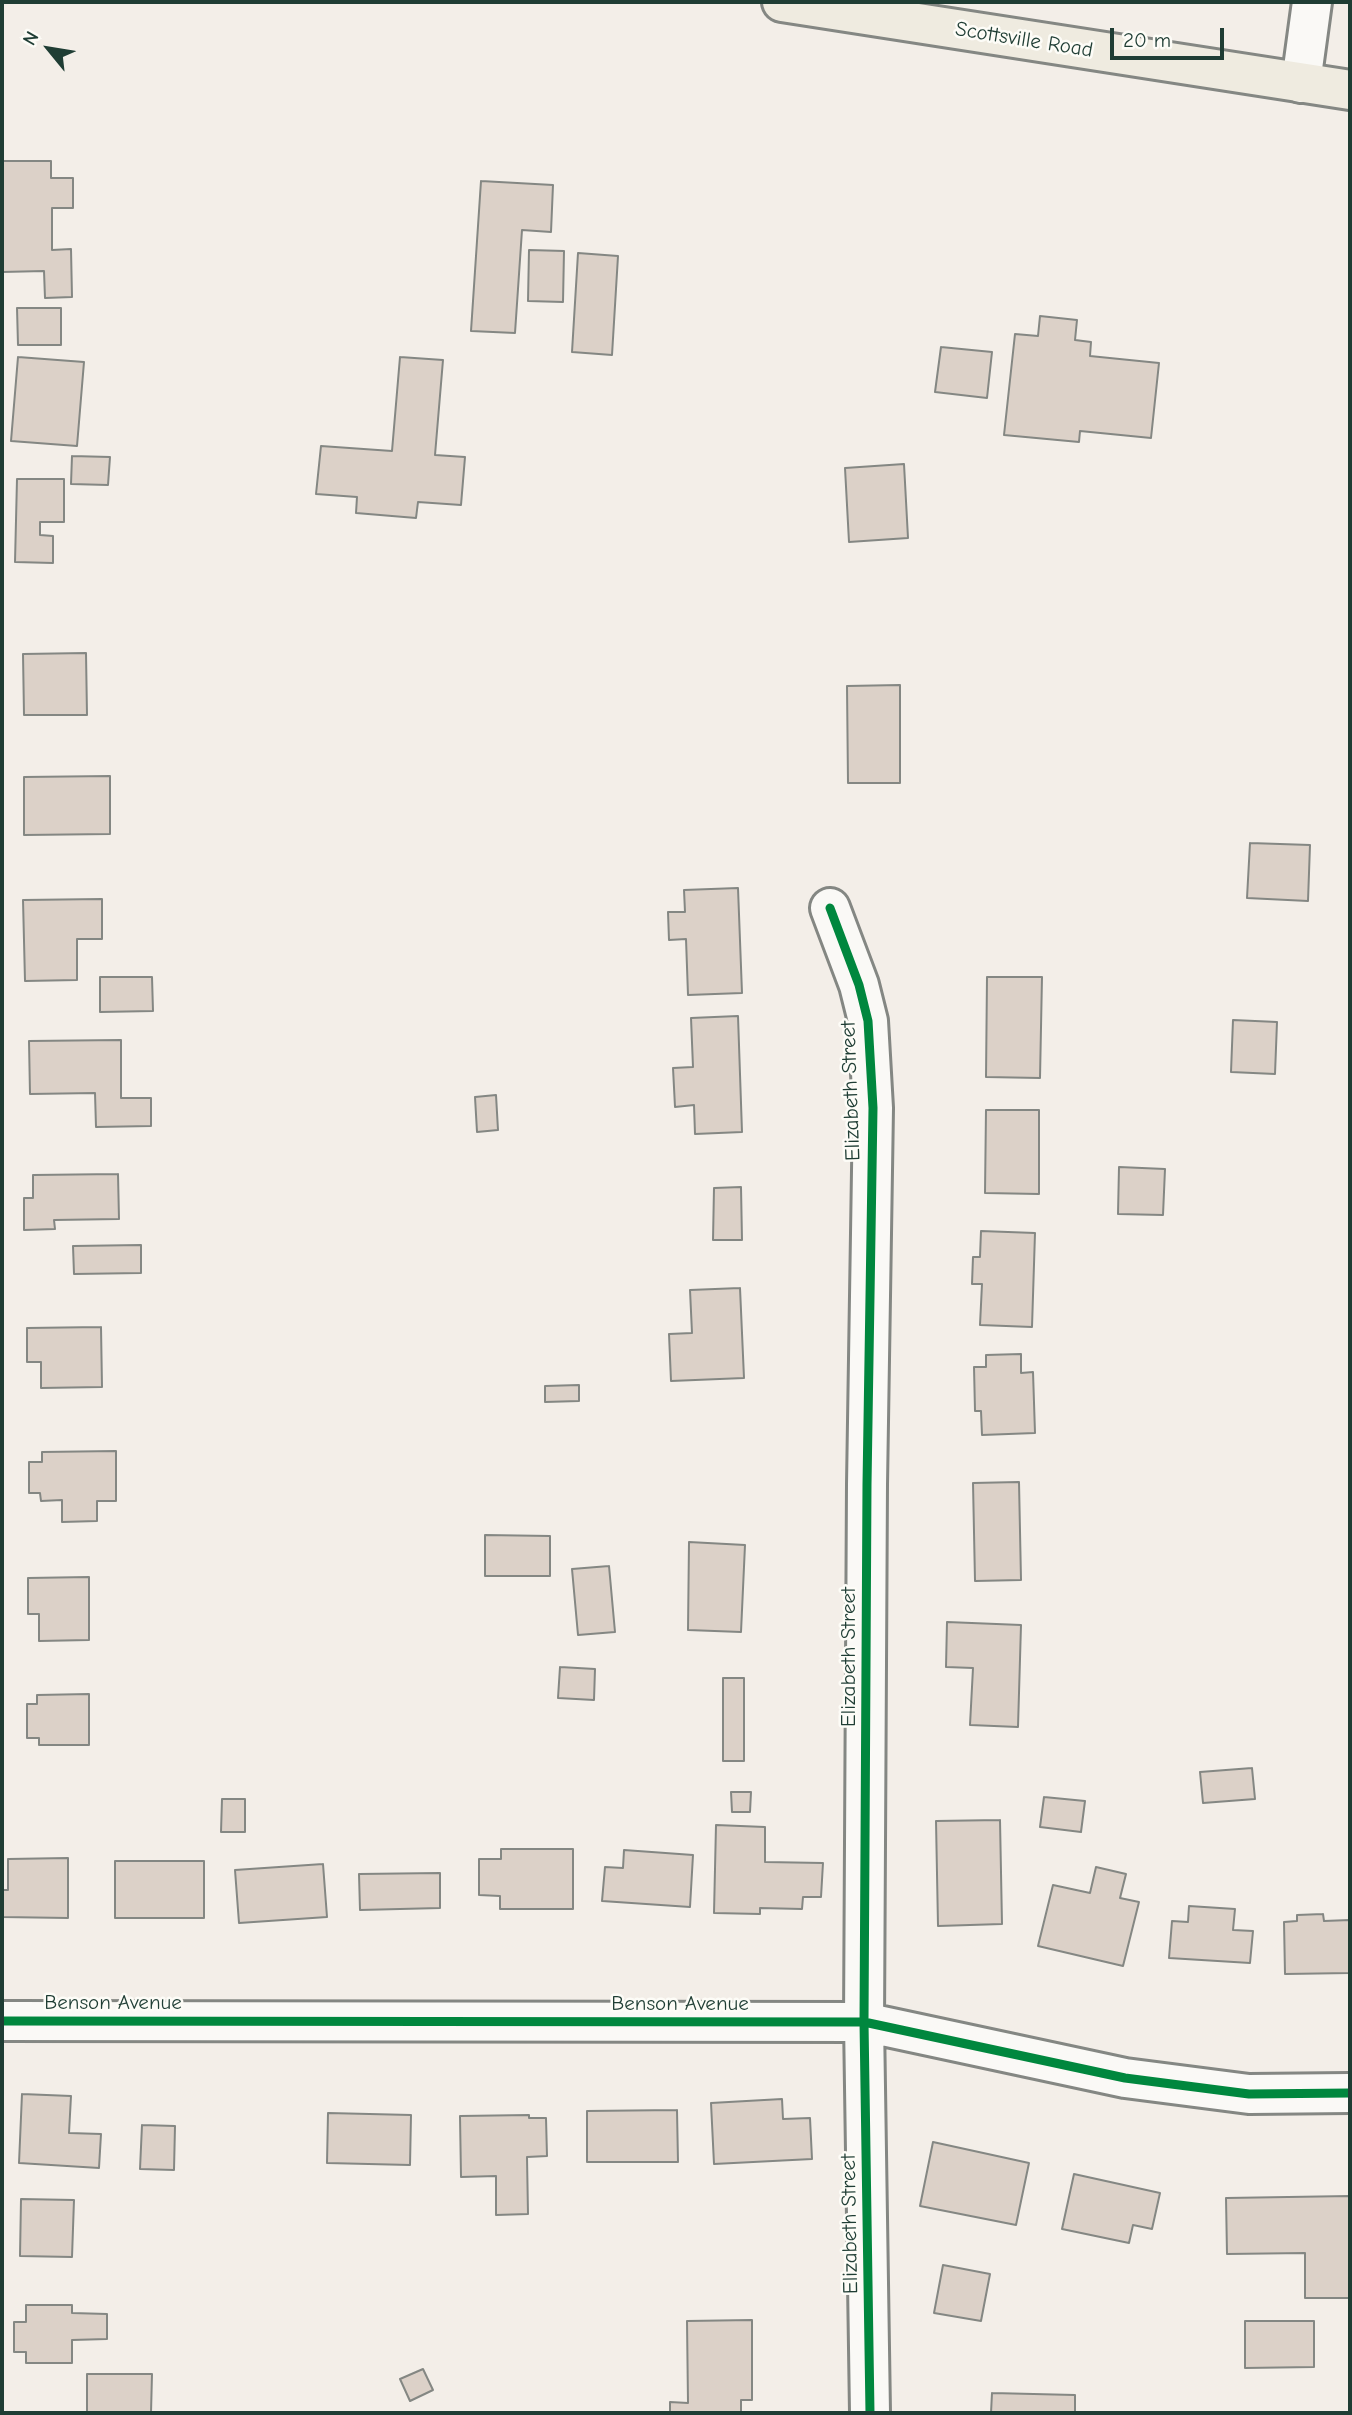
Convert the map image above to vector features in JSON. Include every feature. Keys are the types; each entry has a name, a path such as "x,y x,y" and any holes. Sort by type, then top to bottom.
{"main road":[{"name":"Scottsville Road","path":"782,2 1350,90"}],"street":[{"path":"1301,83 1312,2"},
{"name":"Elizabeth Street","path":"830,908 859,985 868,1021 873,1108 867,1498 864,2022 870,2413"},
{"name":"Benson Avenue","path":"2,2021 864,2022 1125,2078 1249,2094 1350,2093"}],"building":[{"path":"2,161 51,161 51,178 73,178 73,208 52,208 52,250 71,249 72,297 45,298 44,271 2,272"},
{"path":"481,181 553,185 551,232 522,230 515,333 471,331"},
{"path":"529,250 564,251 563,302 528,301"},
{"path":"578,253 618,256 612,355 572,352"},
{"path":"17,308 61,308 61,345 18,345"},
{"path":"1040,316 1077,320 1075,340 1091,342 1090,356 1159,363 1151,438 1080,431 1079,442 1004,435 1015,334 1038,336"},
{"path":"941,347 992,352 987,398 935,392"},
{"path":"18,357 84,362 77,446 11,441"},
{"path":"400,357 443,360 435,455 465,457 461,505 418,502 416,518 356,513 357,497 316,494 321,446 392,451"},
{"path":"72,456 110,457 108,485 71,484"},
{"path":"904,464 908,538 849,542 845,468"},
{"path":"17,479 64,479 64,522 40,522 40,535 53,536 53,563 15,562"},
{"path":"86,653 87,715 24,715 23,654"},
{"path":"900,685 900,783 848,783 847,686"},
{"path":"110,776 110,834 24,835 24,777"},
{"path":"1250,843 1310,845 1308,901 1247,898"},
{"path":"738,888 742,993 688,995 686,939 669,940 668,912 685,912 684,890"},
{"path":"102,899 102,939 77,939 77,980 25,981 23,900"},
{"path":"100,977 152,977 153,1011 100,1012"},
{"path":"987,977 1042,977 1040,1078 986,1077"},
{"path":"738,1016 742,1132 695,1134 694,1105 675,1107 673,1068 693,1067 691,1018"},
{"path":"1233,1020 1277,1022 1275,1074 1231,1072"},
{"path":"121,1040 121,1098 151,1098 151,1126 96,1127 95,1093 30,1094 29,1041"},
{"path":"496,1095 498,1130 477,1132 475,1097"},
{"path":"986,1110 1039,1110 1039,1194 985,1193"},
{"path":"1119,1167 1165,1169 1163,1215 1118,1214"},
{"path":"118,1174 119,1219 54,1220 55,1229 24,1230 24,1198 33,1198 33,1175"},
{"path":"741,1187 742,1240 713,1240 714,1188"},
{"path":"981,1231 1035,1233 1032,1327 980,1325 982,1284 972,1284 973,1257 980,1257"},
{"path":"141,1245 141,1273 74,1274 73,1246"},
{"path":"740,1288 744,1378 671,1381 669,1334 692,1333 690,1290"},
{"path":"101,1327 102,1387 41,1388 41,1362 27,1362 27,1328"},
{"path":"1021,1354 1021,1373 1033,1372 1035,1433 982,1435 981,1411 975,1411 974,1367 986,1367 986,1355"},
{"path":"579,1385 579,1401 545,1402 545,1386"},
{"path":"116,1451 116,1501 97,1501 97,1521 62,1522 62,1500 41,1501 40,1493 29,1493 29,1462 42,1462 42,1452"},
{"path":"1019,1482 1021,1580 975,1581 973,1483"},
{"path":"485,1535 550,1536 550,1576 485,1576"},
{"path":"689,1542 745,1545 741,1632 688,1630"},
{"path":"609,1566 615,1632 578,1635 572,1569"},
{"path":"89,1577 89,1640 39,1641 39,1614 28,1614 28,1578"},
{"path":"947,1622 1021,1625 1018,1727 970,1725 973,1668 946,1667"},
{"path":"560,1667 595,1669 594,1700 558,1698"},
{"path":"723,1678 744,1678 744,1761 723,1761"},
{"path":"89,1694 89,1745 39,1745 39,1738 27,1738 27,1704 37,1704 37,1695"},
{"path":"1252,1768 1255,1799 1203,1803 1200,1772"},
{"path":"731,1792 751,1792 750,1812 732,1812"},
{"path":"1044,1797 1085,1801 1081,1832 1040,1827"},
{"path":"222,1799 245,1799 245,1832 221,1832"},
{"path":"1000,1820 1002,1924 938,1926 936,1821"},
{"path":"716,1825 765,1827 765,1862 823,1863 821,1897 803,1897 802,1909 760,1908 760,1914 714,1913"},
{"path":"501,1849 573,1849 573,1909 500,1909 500,1896 479,1895 479,1859 501,1859"},
{"path":"624,1850 693,1855 690,1907 602,1901 605,1867 623,1868"},
{"path":"68,1858 68,1918 2,1917 2,1890 8,1890 8,1859"},
{"path":"115,1861 204,1861 204,1918 115,1918"},
{"path":"323,1864 327,1917 239,1923 235,1870"},
{"path":"1096,1867 1126,1874 1120,1898 1139,1902 1123,1966 1038,1946 1053,1885 1090,1893"},
{"path":"440,1873 440,1908 360,1910 359,1874"},
{"path":"1189,1906 1235,1909 1233,1930 1253,1931 1250,1963 1169,1958 1172,1921 1188,1922"},
{"path":"1323,1914 1324,1921 1350,1920 1350,1973 1285,1974 1284,1922 1297,1921 1297,1915"},
{"path":"22,2094 71,2096 69,2133 101,2134 99,2168 19,2163"},
{"path":"782,2099 783,2119 810,2118 812,2159 714,2164 711,2103"},
{"path":"677,2110 678,2162 587,2162 587,2111"},
{"path":"328,2113 411,2115 410,2165 327,2163"},
{"path":"529,2115 529,2118 546,2118 547,2156 527,2157 528,2214 496,2215 496,2176 461,2177 460,2116"},
{"path":"142,2125 175,2126 174,2170 140,2169"},
{"path":"933,2142 1029,2163 1016,2225 920,2206"},
{"path":"1074,2174 1160,2193 1152,2229 1133,2225 1129,2243 1062,2229"},
{"path":"1350,2196 1350,2298 1305,2298 1305,2253 1227,2254 1226,2198"},
{"path":"21,2199 74,2200 72,2257 20,2256"},
{"path":"943,2265 990,2274 981,2321 934,2313"},
{"path":"26,2305 72,2305 72,2313 107,2314 107,2339 72,2340 72,2363 26,2363 26,2352 14,2352 14,2322 26,2322"},
{"path":"752,2320 752,2400 741,2400 741,2413 670,2413 670,2402 688,2403 687,2321"},
{"path":"1245,2321 1314,2321 1314,2367 1245,2368"},
{"path":"423,2369 433,2390 410,2401 400,2379"},
{"path":"87,2374 152,2374 151,2413 87,2413"},
{"path":"992,2393 1075,2395 1075,2413 991,2413"}],"cycle path":[{"path":"830,908 859,985 868,1021 873,1108 867,1484 864,2022 870,2413"},
{"path":"2,2021 864,2022 1125,2078 1249,2094 1350,2093"}]}
